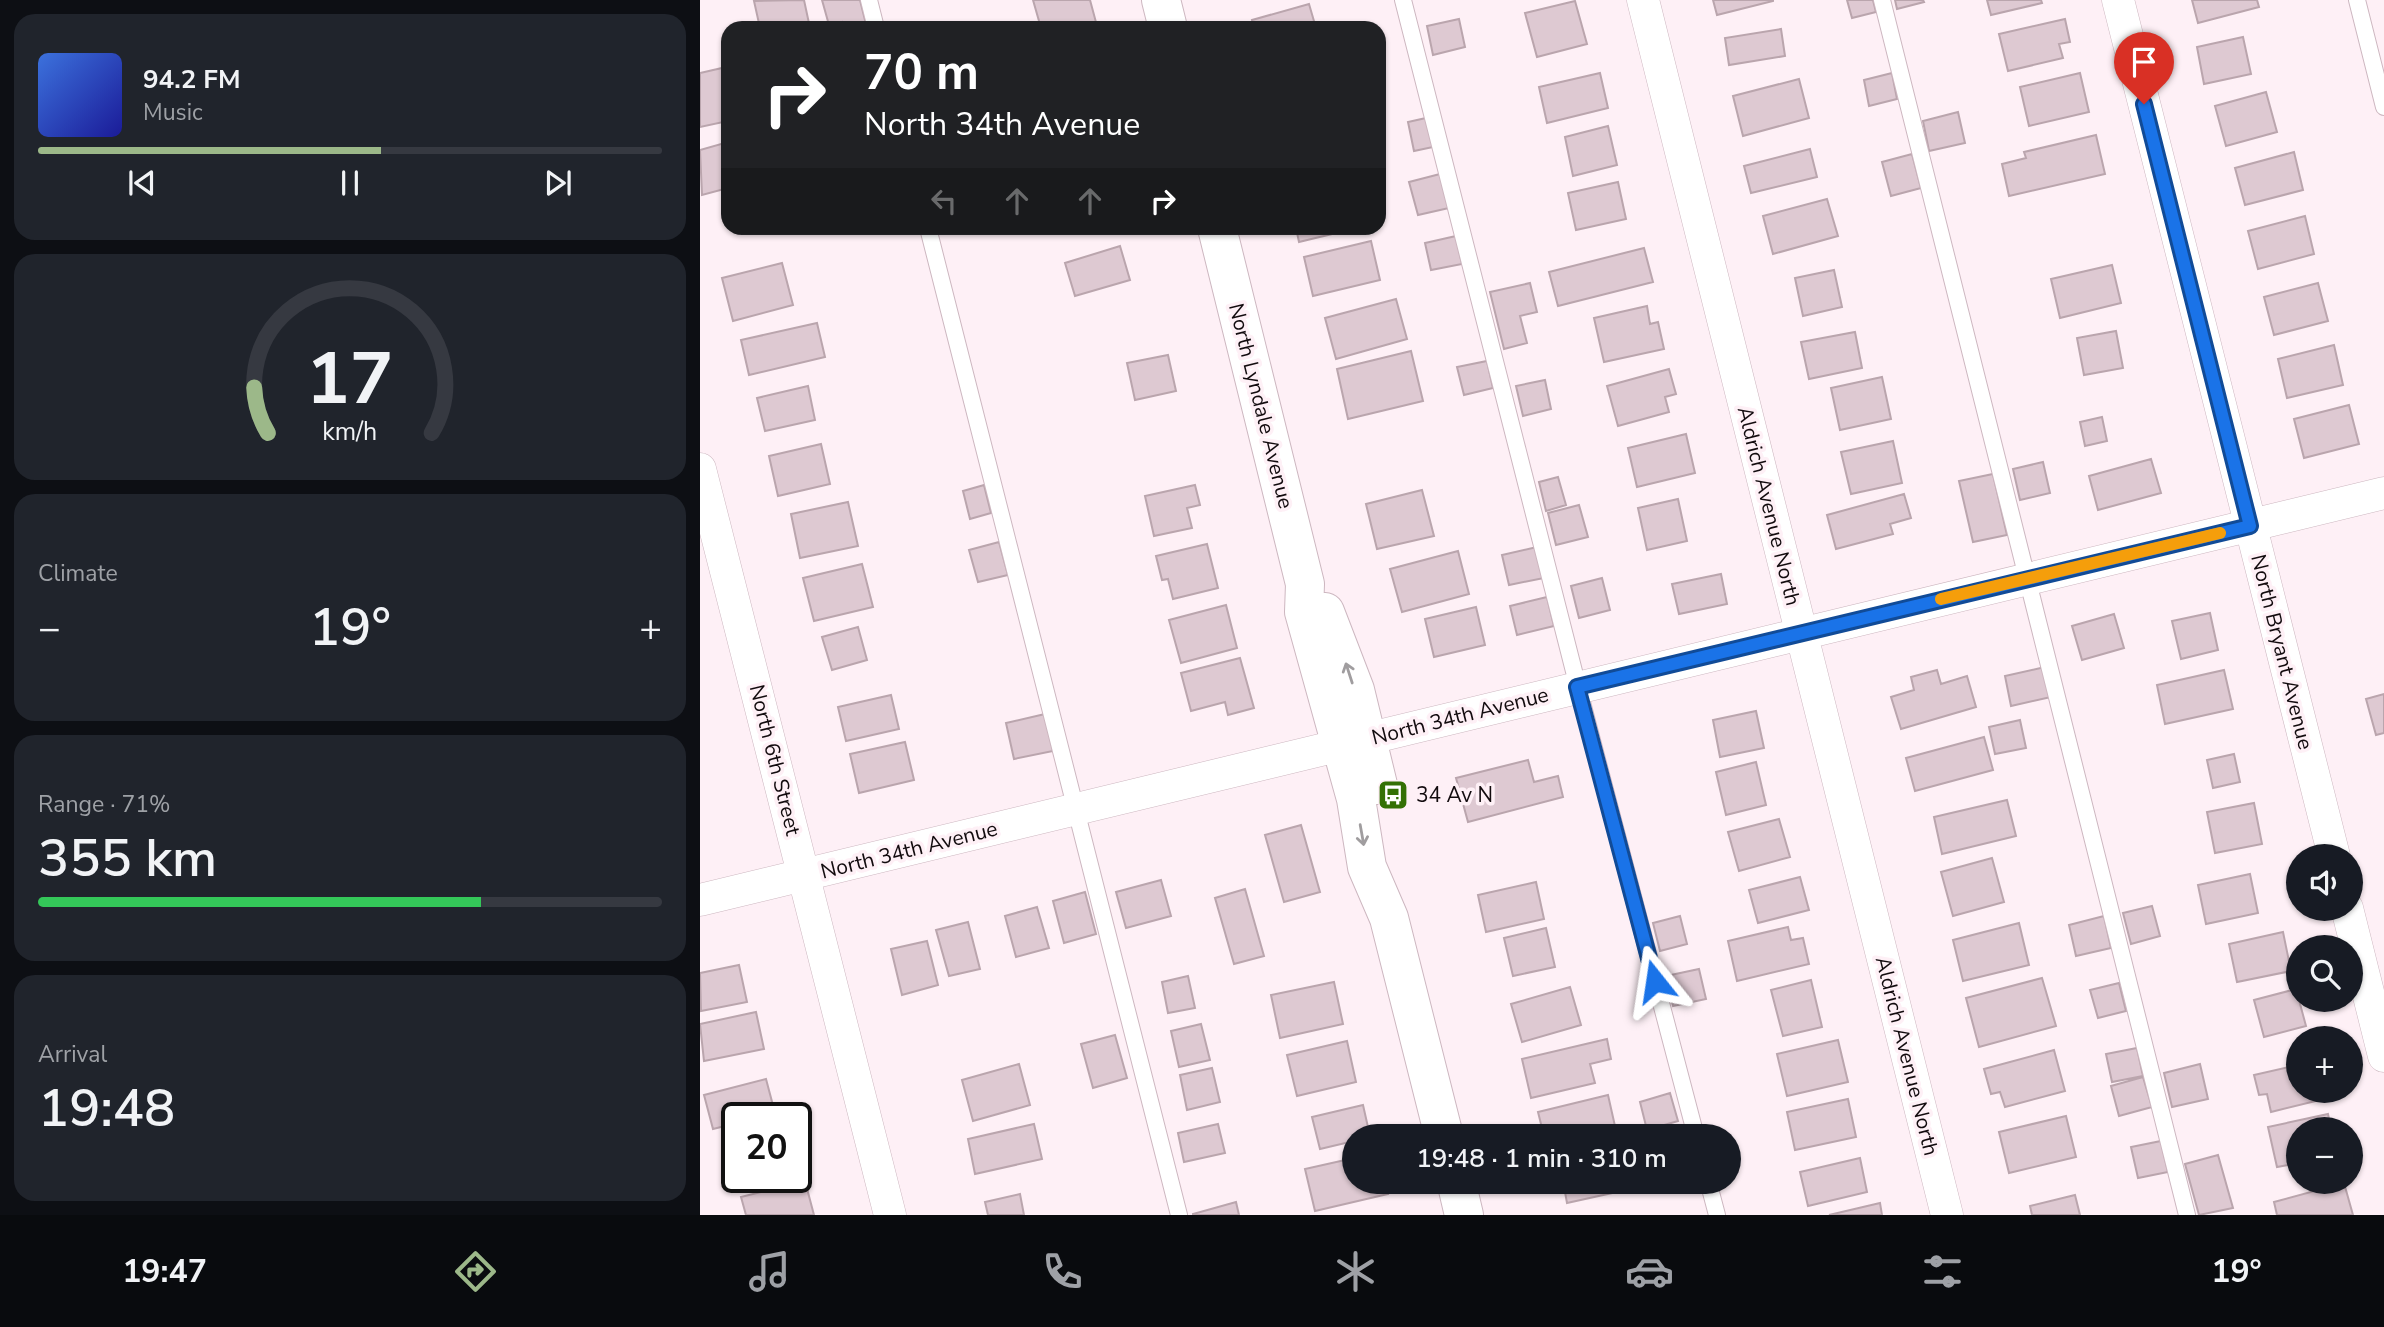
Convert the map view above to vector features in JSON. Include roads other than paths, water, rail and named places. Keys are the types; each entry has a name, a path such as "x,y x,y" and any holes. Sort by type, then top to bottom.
{"street":[{"path":"1161,0 1166,21"},
{"name":"Aldrich Avenue North","path":"1643,0 1947,1215"},
{"name":"North Bryant Avenue","path":"2118,0 2330,844"},
{"name":"North Lyndale Avenue","path":"1219,235 1305,584 1304,612 1390,836 1393,880 1389,918 1441,1124"},
{"name":"North 6th Street","path":"700,469 890,1215"},
{"name":"North 34th Avenue","path":"700,900 1577,687 1802,636 2027,577 2384,493"},
{"path":"2350,921 2384,1056"},
{"path":"1459,1194 1464,1215"}],"lane":[{"path":"869,0 874,21"},
{"path":"1403,0 1577,687 1693,1124"},
{"path":"1882,0 2187,1215"},
{"path":"2357,0 2384,107"},
{"path":"930,235 1078,809 1179,1215"},
{"path":"1711,1194 1717,1215"}],"place":[{"name":"34 Av N","path":"1393,795"}]}
